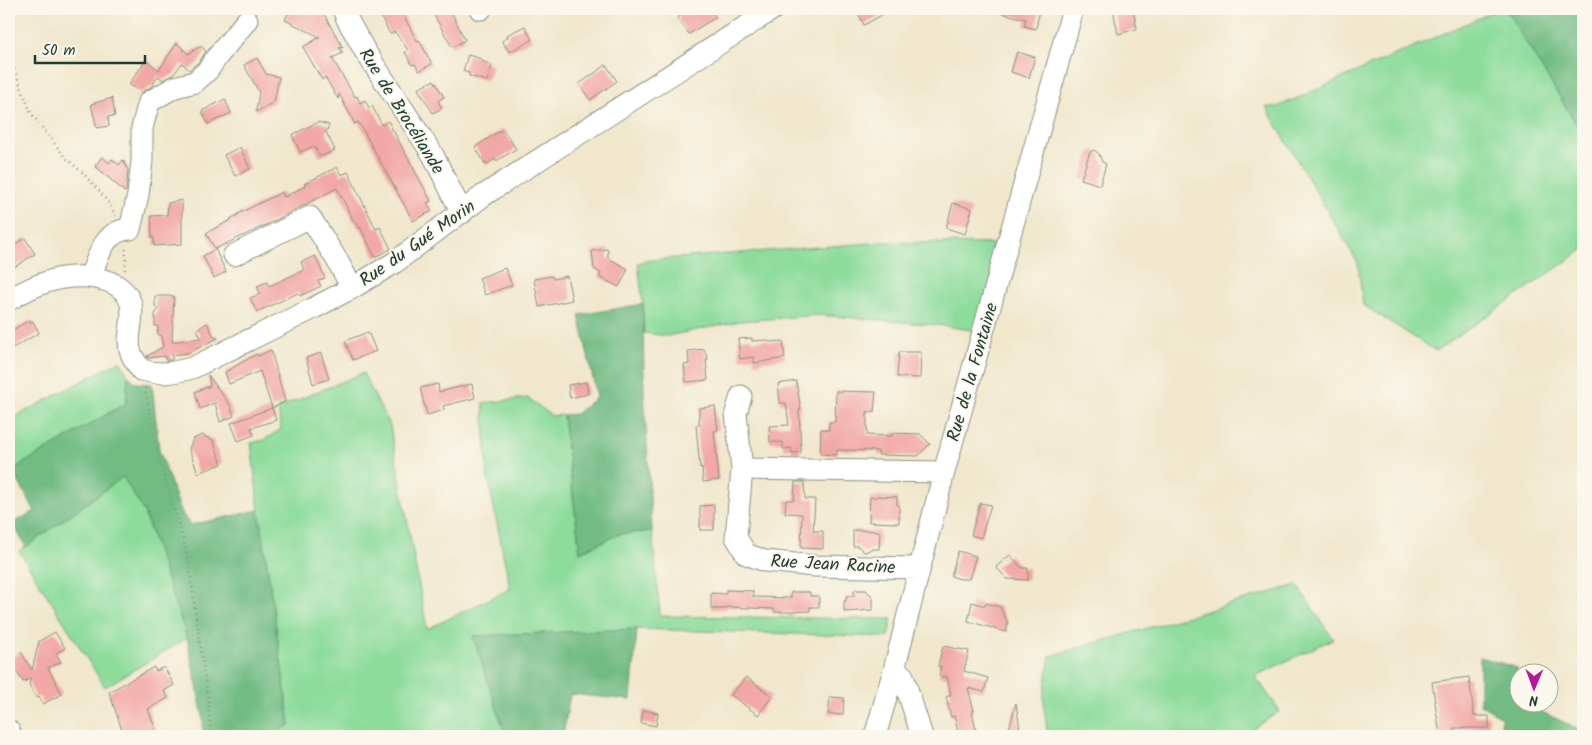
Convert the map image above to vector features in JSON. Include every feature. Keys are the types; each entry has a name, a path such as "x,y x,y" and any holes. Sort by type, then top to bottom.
{"street":[{"name":"Rue de Brocéliande","path":"343,9 365,51 433,155 462,213"},
{"name":"Rue du Gué Morin","path":"141,370 154,374 192,368 352,288 394,263 484,195 773,9"},
{"name":"Rue de la Fontaine","path":"875,736 894,670 944,472 1073,9"},
{"path":"90,277 101,247 106,241 122,229 130,229 138,196 142,161 142,128 150,102 175,87 195,82 208,70 248,20"},
{"path":"234,255 310,217 352,288"},
{"path":"9,300 52,280 90,277 108,281 122,289 130,303 132,316 131,353 141,370"},
{"name":"Rue Jean Racine","path":"741,396 736,413 742,469 736,537 746,554 764,561 814,566 920,568"},
{"path":"742,469 944,472"},
{"path":"894,670 903,676 922,736"},
{"path":"9,731 12,736"}],"path":[{"path":"9,55 31,113 65,157 85,175 112,208 127,238 122,289"},
{"path":"141,370 158,456 184,542 191,579 211,736"}],"green space":[{"path":"1499,9 1506,9 1583,135 1583,250 1436,351 1363,305 1358,263 1266,107 1277,107"},
{"path":"1506,9 1583,9 1583,135 1514,23"},
{"path":"884,242 995,244 999,252 979,331 937,325 820,315 741,321 667,336 644,333 638,263 650,260"},
{"path":"643,304 644,392 652,531 619,534 580,552 563,415 576,414 597,397 579,315"},
{"path":"120,361 128,375 126,403 9,472 9,420"},
{"path":"363,373 390,426 427,629 510,589 488,478 483,403 528,398 552,416 563,415 580,552 619,534 652,531 660,616 892,619 888,637 637,629 473,636 506,736 270,736 290,724 251,443 264,440 281,429 278,408"},
{"path":"128,375 136,383 152,384 159,450 182,514 191,525 259,510 290,725 270,736 203,736 203,717 187,637 144,512 123,477 26,547 13,523 35,511 12,470 126,403"},
{"path":"123,476 144,512 187,638 105,687 19,551"},
{"path":"1297,585 1333,639 1255,676 1280,711 1243,736 1048,736 1044,694 1050,656"},
{"path":"637,629 631,700 570,694 563,736 506,736 473,636"},
{"path":"1480,657 1510,666 1510,712 1542,712 1583,731 1583,736 1502,736 1501,717 1480,704"}],"building":[{"path":"290,9 321,9 343,48 339,47 343,53 332,58 360,103 365,100 369,108 372,106 382,125 388,121 431,201 427,203 432,211 413,221 362,128 358,122 355,124 339,94 338,99 325,77 322,80 303,47 320,37 285,20"},
{"path":"377,9 400,9 432,64 419,71 415,64 412,65 405,52 408,50 395,32 390,34"},
{"path":"444,9 450,9 465,40 452,47 434,15"},
{"path":"691,9 711,9 716,17 689,34 677,18"},
{"path":"856,9 892,9 864,25"},
{"path":"1002,9 1040,9 1036,29 1024,26 1026,19 1001,13"},
{"path":"1113,9 1133,9 1137,29 1118,34"},
{"path":"525,26 532,40 509,52 502,41 508,37 507,35"},
{"path":"177,43 188,54 201,46 206,51 199,62 189,70 182,63 174,74 163,80 158,76 152,86 141,93 129,84 146,60 159,70"},
{"path":"1017,52 1035,57 1029,78 1011,72"},
{"path":"468,55 482,59 481,61 492,65 487,81 469,76 469,73 463,71"},
{"path":"257,58 266,74 279,77 274,102 256,112 259,92 244,65"},
{"path":"606,65 617,81 590,100 579,84"},
{"path":"434,80 444,97 438,101 442,108 433,113 418,89"},
{"path":"112,98 115,116 108,117 109,126 97,128 91,104"},
{"path":"225,99 231,113 208,124 202,111"},
{"path":"318,122 329,125 326,132 335,150 320,157 314,146 300,152 292,135"},
{"path":"503,129 516,149 486,165 475,147"},
{"path":"240,147 250,169 235,176 224,155"},
{"path":"1094,150 1099,154 1102,162 1106,164 1100,185 1081,179 1090,152"},
{"path":"102,157 109,163 112,159 119,165 123,160 128,170 125,192 95,166"},
{"path":"337,167 341,175 348,172 376,229 380,227 391,249 375,257 360,227 358,228 354,222 337,188 215,249 206,233 231,220 238,214 282,192 284,197"},
{"path":"182,200 182,244 154,246 151,216 167,215 168,203"},
{"path":"953,203 972,209 965,234 946,228"},
{"path":"25,238 35,254 13,268 9,261 9,248"},
{"path":"215,249 226,272 214,278 203,256"},
{"path":"608,249 608,258 628,269 619,287 599,277 601,273 594,269 592,251"},
{"path":"315,256 325,278 318,281 321,286 300,296 298,293 257,312 250,298 260,294 257,286 267,282 269,286 304,270 301,262"},
{"path":"505,268 512,285 485,295 479,278"},
{"path":"552,276 553,279 567,276 572,300 539,307 534,279"},
{"path":"155,296 174,296 172,342 201,338 197,329 207,323 214,337 218,338 188,353 172,355 172,360 166,360 165,356 148,358 147,356 163,347 161,335 158,335 158,326 155,326 155,314 158,310 155,306"},
{"path":"30,320 31,323 33,321 39,333 9,350 9,332"},
{"path":"368,332 376,351 353,360 345,341"},
{"path":"752,338 752,341 783,341 785,358 754,363 754,357 740,359 738,339"},
{"path":"704,349 708,359 706,361 708,380 686,382 684,365 689,364 688,351"},
{"path":"271,350 285,402 272,408 260,371 229,384 225,372 257,354 258,356"},
{"path":"899,352 921,352 920,378 897,377"},
{"path":"321,353 329,379 313,384 306,358"},
{"path":"208,375 230,405 234,416 220,422 215,403 200,409 195,392 210,386"},
{"path":"796,381 801,409 799,410 801,452 792,453 791,448 783,449 783,442 770,442 769,426 789,425 786,403 780,403 778,384"},
{"path":"586,382 588,394 570,398 568,385"},
{"path":"438,384 439,392 472,384 475,398 443,406 444,410 427,415 420,388"},
{"path":"836,391 876,392 874,412 867,412 867,435 892,436 892,433 920,434 930,444 918,456 878,455 878,451 837,450 837,455 820,454 821,429 829,430 829,422 835,422"},
{"path":"715,406 718,430 714,431 719,480 703,482 696,425 699,425 699,408"},
{"path":"272,408 276,420 251,428 254,435 238,441 231,423"},
{"path":"202,435 213,440 222,464 198,473 189,449 193,439"},
{"path":"795,482 804,482 805,499 815,499 813,531 823,531 823,549 801,548 802,514 785,513 786,500 794,500"},
{"path":"870,497 897,497 899,523 869,522"},
{"path":"980,503 991,505 981,538 971,535"},
{"path":"714,505 714,530 700,530 700,506"},
{"path":"853,530 880,531 879,549 871,549 864,552 858,546 853,546"},
{"path":"958,551 976,556 969,579 951,576"},
{"path":"1010,555 1022,568 1028,568 1028,580 1007,579 996,567"},
{"path":"726,590 753,591 753,597 791,598 791,592 810,592 810,596 819,596 819,607 810,607 810,611 791,612 774,612 774,609 726,607 726,609 711,609 711,593 726,594"},
{"path":"854,590 866,590 873,597 873,610 844,612 846,596 854,596"},
{"path":"972,602 985,606 986,603 1000,607 1008,623 1006,632 968,621"},
{"path":"55,632 65,648 56,653 61,662 48,668 62,694 43,704 39,696 36,698 29,684 31,678 23,682 9,659 21,652 32,670 39,641"},
{"path":"943,646 969,651 964,671 988,678 984,692 968,688 974,711 972,711 977,736 959,736 954,716 951,717 946,697 951,695 947,677 939,676 941,666 938,666"},
{"path":"154,667 156,671 164,667 174,685 164,691 168,698 148,709 158,736 124,736 109,692"},
{"path":"746,677 772,696 758,715 731,695"},
{"path":"1469,677 1474,716 1489,716 1489,728 1454,728 1455,736 1440,736 1432,682"},
{"path":"830,697 844,698 843,715 828,714"},
{"path":"1016,703 1021,736 1007,736"},
{"path":"643,710 658,713 656,726 641,723"}]}
